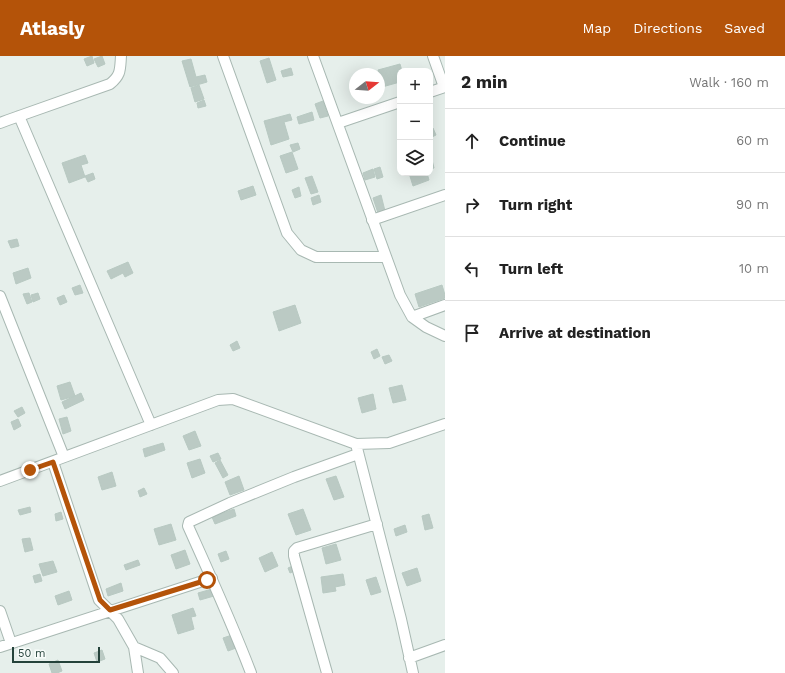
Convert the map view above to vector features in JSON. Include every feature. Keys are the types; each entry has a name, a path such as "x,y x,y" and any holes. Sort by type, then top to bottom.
{"street":[{"path":"223,56 287,233 301,250 316,258 386,256"},
{"path":"313,56 400,295 412,317 426,327 445,336"},
{"path":"433,56 445,87 433,91"},
{"path":"0,123 110,84 117,78 120,71 120,58"},
{"path":"338,123 397,103"},
{"path":"19,116 151,425"},
{"path":"372,220 445,195"},
{"path":"0,296 64,457"},
{"path":"412,317 445,306"},
{"path":"0,481 218,400 234,399 357,449"},
{"path":"251,673 212,578 188,526 189,522 357,449 389,443 445,424"},
{"path":"357,449 401,619 413,673"},
{"path":"53,462 100,600 118,619 134,647 138,673"},
{"path":"327,673 294,556 294,551 297,548 377,524"},
{"path":"0,647 212,578"},
{"path":"0,611 11,643"},
{"path":"410,658 445,645"},
{"path":"134,647 160,658 173,673"}],"building":[{"path":"92,56 94,63 87,66 84,59"},
{"path":"102,56 105,64 98,67 94,59"},
{"path":"269,58 276,80 267,83 260,61"},
{"path":"191,59 196,77 205,75 207,82 190,87 182,61"},
{"path":"400,64 401,68 397,68 397,83 385,86 385,68"},
{"path":"291,68 293,75 283,77 281,71"},
{"path":"199,85 204,99 195,102 191,88"},
{"path":"204,100 206,106 198,108 197,103"},
{"path":"323,101 328,116 320,118 315,104"},
{"path":"312,112 314,120 299,124 297,117"},
{"path":"290,114 292,120 284,122 289,139 271,145 264,121"},
{"path":"433,128 436,135 433,136"},
{"path":"298,143 300,149 293,152 290,145"},
{"path":"292,152 298,169 286,173 280,156"},
{"path":"85,155 88,163 81,165 85,177 69,183 62,163"},
{"path":"380,167 383,177 377,179 374,169"},
{"path":"373,169 375,177 365,180 363,173"},
{"path":"93,173 95,179 88,182 85,176"},
{"path":"312,176 318,192 311,194 305,178"},
{"path":"410,176 428,176 429,180 413,186"},
{"path":"253,186 256,195 241,200 238,191"},
{"path":"299,187 301,196 295,198 292,190"},
{"path":"319,195 321,202 313,205 311,198"},
{"path":"381,195 385,211 378,213 373,198"},
{"path":"17,239 19,246 11,248 8,241"},
{"path":"128,262 133,273 125,277 123,273 111,279 107,271"},
{"path":"28,268 31,278 16,284 13,273"},
{"path":"80,285 83,293 75,295 72,288"},
{"path":"442,285 445,298 419,307 415,294"},
{"path":"29,293 32,302 27,304 23,294"},
{"path":"38,293 40,299 33,302 31,295"},
{"path":"64,295 67,302 60,305 57,298"},
{"path":"295,305 301,323 279,331 273,312"},
{"path":"237,341 240,348 233,351 230,345"},
{"path":"377,349 380,356 374,359 371,352"},
{"path":"389,355 392,361 385,364 382,357"},
{"path":"70,382 75,396 61,400 57,386"},
{"path":"402,385 406,400 393,403 389,388"},
{"path":"81,393 84,400 65,409 62,402"},
{"path":"373,394 376,409 362,413 358,398"},
{"path":"22,407 25,413 18,417 14,411"},
{"path":"67,417 71,431 63,434 59,419"},
{"path":"18,419 21,426 14,430 11,422"},
{"path":"195,431 201,446 189,450 183,436"},
{"path":"163,443 165,450 145,457 143,449"},
{"path":"218,453 221,459 213,462 210,456"},
{"path":"200,459 205,473 192,478 187,463"},
{"path":"220,460 228,475 223,478 215,463"},
{"path":"112,472 116,486 102,490 98,477"},
{"path":"239,476 244,490 230,495 225,482"},
{"path":"336,476 344,497 334,500 326,479"},
{"path":"144,488 147,494 140,497 138,491"},
{"path":"30,507 31,512 20,515 18,510"},
{"path":"234,509 236,516 215,524 212,517"},
{"path":"303,509 311,530 296,535 288,514"},
{"path":"61,512 63,519 56,521 55,514"},
{"path":"429,514 433,528 425,530 422,516"},
{"path":"171,524 176,540 159,545 154,529"},
{"path":"405,525 407,532 396,536 394,529"},
{"path":"30,538 33,550 25,552 22,539"},
{"path":"336,544 341,560 326,564 322,548"},
{"path":"185,550 190,564 176,569 171,555"},
{"path":"226,551 229,559 221,562 218,554"},
{"path":"272,552 278,566 265,572 259,558"},
{"path":"138,560 140,565 126,570 124,565"},
{"path":"53,561 57,572 43,576 39,564"},
{"path":"295,565 297,570 290,573 288,568"},
{"path":"417,568 421,581 407,586 402,573"},
{"path":"40,574 42,581 35,583 33,576"},
{"path":"343,574 345,585 335,587 336,591 323,593 321,577"},
{"path":"376,577 381,592 371,595 366,580"},
{"path":"121,583 123,591 108,596 106,589"},
{"path":"212,589 214,596 200,600 198,593"},
{"path":"69,591 72,600 58,605 55,596"},
{"path":"193,608 196,616 191,617 194,629 178,634 172,615"},
{"path":"232,635 236,648 228,651 223,638"},
{"path":"102,650 105,659 97,662 94,653"},
{"path":"58,660 62,671 52,673 49,664"}],"route":[{"path":"30,470 53,462 100,600 110,610 207,580"}]}
